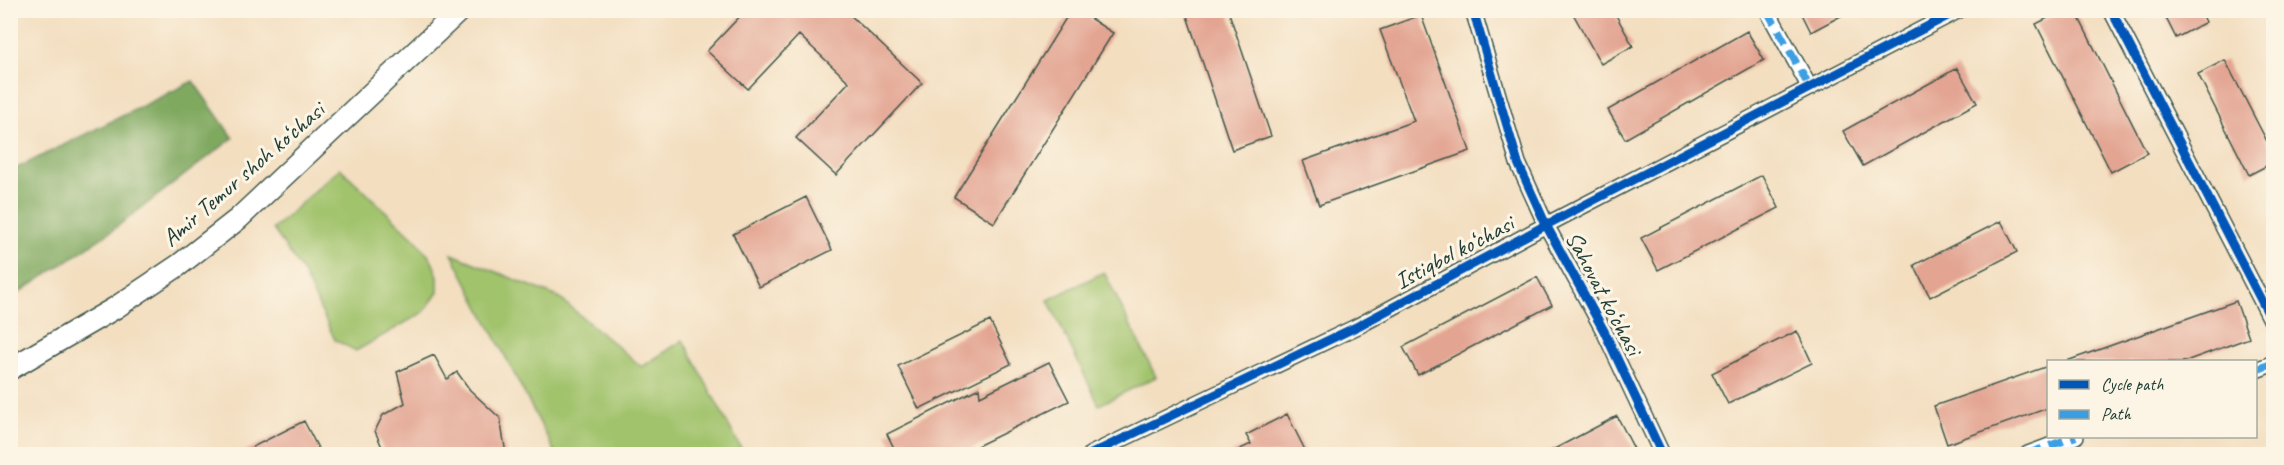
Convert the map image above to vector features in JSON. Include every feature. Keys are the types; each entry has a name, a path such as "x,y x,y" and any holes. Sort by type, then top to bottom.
{"main road":[{"name":"Amir Temur shoh ko‘chasi","path":"10,369 115,309 179,265 231,225 460,10"}],"street":[{"name":"Sahovat ko‘chasi","path":"1473,10 1518,163 1546,225 1604,331 1662,454"},
{"path":"1767,10 1810,88"},
{"path":"2111,10 2274,325"},
{"name":"Istiqbol ko‘chasi","path":"1091,454 1358,326 1952,12"},
{"path":"2257,370 2274,363"},
{"path":"2028,454 2071,438"}],"green space":[{"path":"193,81 233,138 106,235 11,298 11,171"},
{"path":"340,168 416,240 431,259 438,276 438,292 424,312 356,351 335,340 302,271 273,229"},
{"path":"452,254 558,297 642,367 683,340 744,454 556,454"},
{"path":"1104,272 1156,377 1099,405 1048,300"}],"building":[{"path":"746,10 845,10 922,83 836,175 796,138 849,82 799,35 748,89 707,51"},
{"path":"1071,10 1077,10 1113,33 994,223 954,197"},
{"path":"1185,10 1228,10 1271,136 1232,150"},
{"path":"1571,10 1613,10 1633,46 1601,64"},
{"path":"1702,10 1716,10 1705,16"},
{"path":"1800,10 1852,10 1811,32"},
{"path":"2063,10 2075,10 2147,153 2111,172 2036,24"},
{"path":"2162,10 2200,10 2206,22 2176,38"},
{"path":"1421,15 1470,151 1319,205 1303,161 1414,121 1380,30"},
{"path":"1747,31 1764,60 1625,139 1608,110"},
{"path":"2225,60 2274,155 2274,162 2249,175 2198,74"},
{"path":"1957,68 1977,103 1863,166 1843,131"},
{"path":"1762,175 1779,208 1658,270 1641,238"},
{"path":"806,197 832,250 759,287 733,234"},
{"path":"2001,221 2017,252 1930,297 1914,265"},
{"path":"1537,277 1552,305 1418,375 1403,347"},
{"path":"2236,301 2249,338 2188,360 2070,360"},
{"path":"990,321 1011,364 919,409 898,366"},
{"path":"1797,331 1812,363 1728,404 1712,373"},
{"path":"434,355 447,379 457,372 470,390 500,418 506,454 385,454 375,431 383,415 405,403 397,372"},
{"path":"1049,362 1069,401 961,454 897,454 887,434 979,388 980,396"},
{"path":"2047,366 2047,408 1947,444 1934,406"},
{"path":"1287,414 1307,454 1230,454 1251,444 1246,435"},
{"path":"1617,416 1634,449 1624,454 1545,454"},
{"path":"304,421 321,454 239,454"}],"marked path":[{"path":"1767,10 1810,88"},
{"path":"2257,370 2274,363"},
{"path":"2028,454 2071,438"}],"cycle path":[{"path":"1473,10 1518,163 1546,225 1604,331 1662,454"},
{"path":"1091,454 1358,326 1546,225 1959,10"},
{"path":"2111,10 2274,325"}]}
